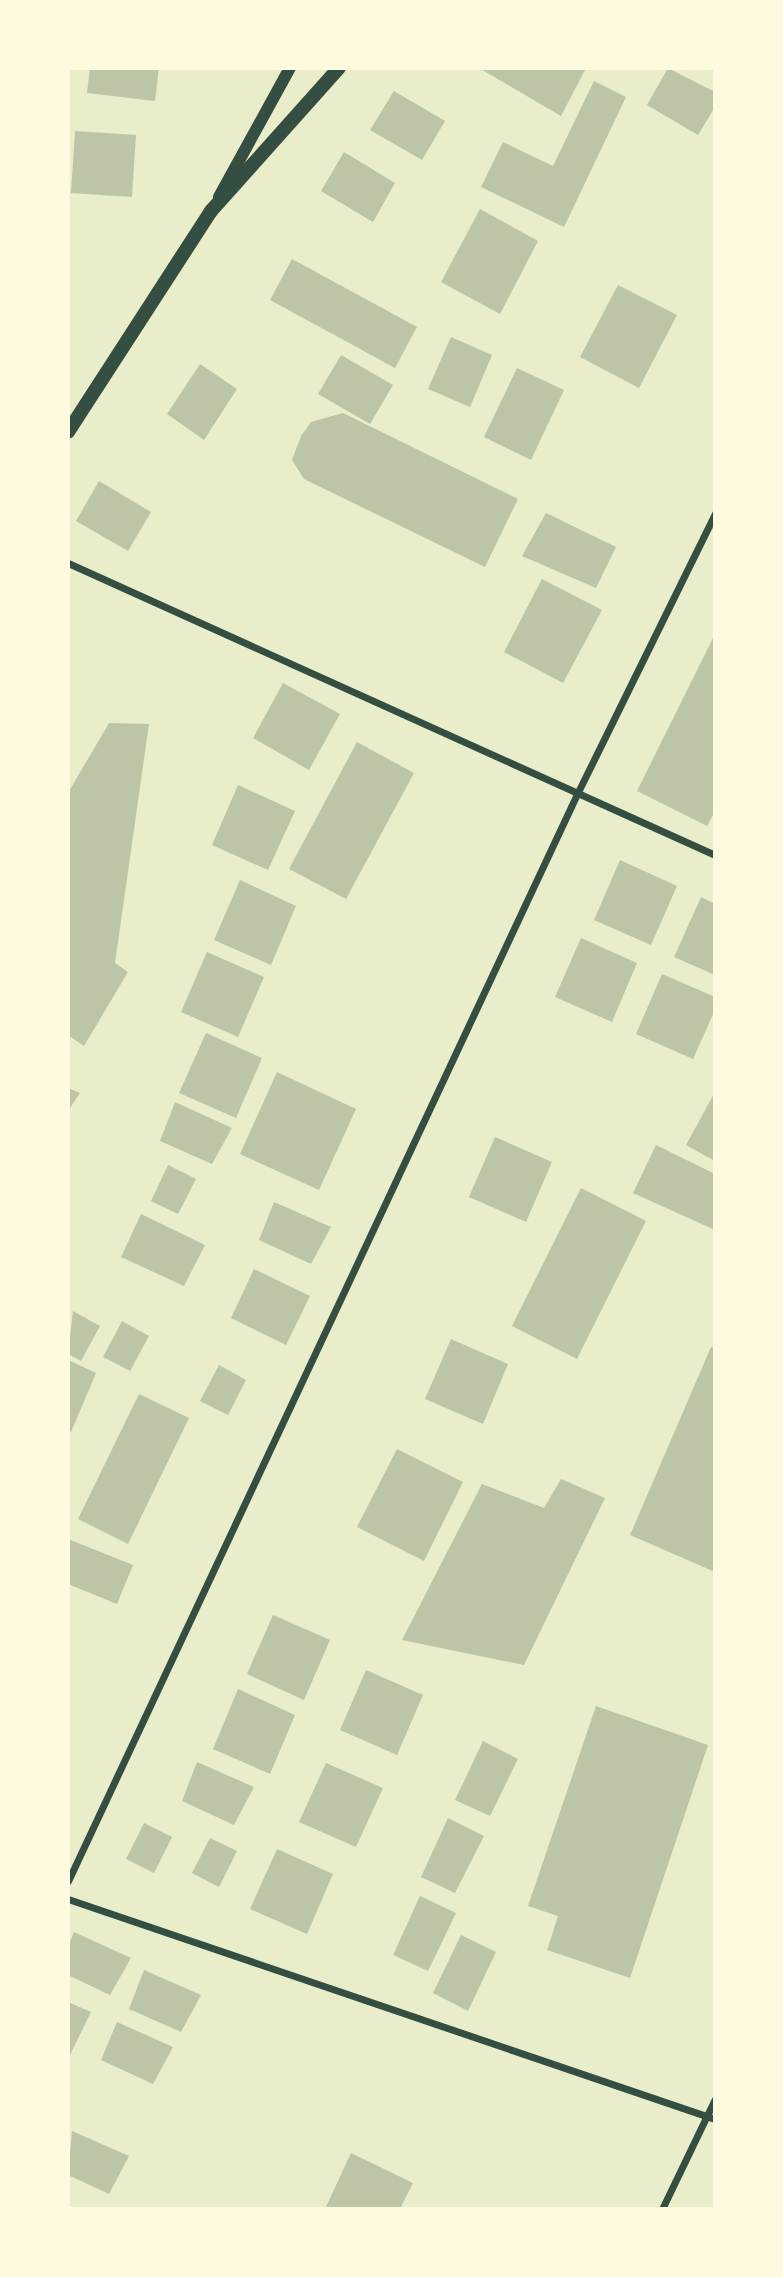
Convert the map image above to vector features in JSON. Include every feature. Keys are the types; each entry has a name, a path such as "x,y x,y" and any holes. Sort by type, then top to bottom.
{"main road":[{"path":"68,432 211,212 339,68"}],"street":[{"path":"211,212 290,68"},
{"path":"68,1881 577,794 715,513"},
{"path":"68,563 715,855"},
{"path":"68,1899 711,2118"},
{"path":"662,2209 711,2118 715,2099"}],"building":[{"path":"90,68 159,68 155,101 87,93"},
{"path":"479,68 586,68 561,116"},
{"path":"668,68 715,92 715,107 698,135 647,105"},
{"path":"594,81 626,97 564,227 481,187 503,142 553,166"},
{"path":"394,91 445,121 422,160 370,130"},
{"path":"75,131 136,135 132,197 71,193"},
{"path":"344,152 395,183 373,222 321,191"},
{"path":"480,209 538,241 500,314 441,282"},
{"path":"292,259 417,327 395,368 270,300"},
{"path":"618,285 677,315 639,388 580,357"},
{"path":"451,337 492,355 470,407 428,389"},
{"path":"341,355 393,385 370,424 318,394"},
{"path":"200,364 237,389 204,440 167,414"},
{"path":"517,368 564,390 531,460 484,437"},
{"path":"343,413 518,499 485,567 304,479 292,460 301,436 311,422"},
{"path":"99,481 151,512 128,551 76,521"},
{"path":"546,513 616,547 596,588 522,556"},
{"path":"542,579 602,610 563,683 504,652"},
{"path":"715,634 715,811 707,826 637,791"},
{"path":"283,683 340,714 309,770 253,738"},
{"path":"109,723 149,724 115,963 128,972 84,1046 68,1035 68,793"},
{"path":"357,742 414,773 346,899 289,869"},
{"path":"238,785 295,811 268,870 212,845"},
{"path":"620,860 677,886 651,945 594,920"},
{"path":"240,880 296,906 271,965 214,940"},
{"path":"701,897 715,904 715,975 674,957"},
{"path":"581,938 637,963 612,1022 555,997"},
{"path":"207,952 264,977 238,1037 181,1012"},
{"path":"662,974 715,997 715,1010 693,1059 636,1034"},
{"path":"206,1033 262,1058 236,1118 179,1093"},
{"path":"277,1072 356,1109 319,1190 240,1154"},
{"path":"68,1088 80,1093 68,1111"},
{"path":"715,1092 715,1161 686,1145"},
{"path":"175,1102 232,1128 212,1164 160,1141"},
{"path":"495,1137 552,1162 526,1222 469,1197"},
{"path":"656,1145 715,1174 715,1230 633,1193"},
{"path":"168,1165 196,1179 178,1214 151,1201"},
{"path":"581,1188 646,1221 577,1359 512,1326"},
{"path":"274,1202 331,1227 311,1264 259,1240"},
{"path":"141,1214 205,1245 184,1286 121,1257"},
{"path":"254,1269 310,1296 286,1345 231,1318"},
{"path":"73,1311 100,1326 81,1361 68,1354"},
{"path":"122,1321 149,1336 130,1371 103,1357"},
{"path":"451,1339 508,1364 483,1424 425,1399"},
{"path":"711,1347 715,1348 715,1572 630,1535"},
{"path":"68,1360 96,1373 71,1432 68,1431"},
{"path":"219,1365 246,1380 228,1415 200,1401"},
{"path":"139,1394 189,1418 128,1544 78,1519"},
{"path":"397,1449 463,1482 424,1561 357,1527"},
{"path":"561,1479 605,1498 524,1665 402,1640 482,1484 544,1508"},
{"path":"68,1539 133,1565 117,1604 68,1584"},
{"path":"273,1615 330,1640 304,1700 247,1674"},
{"path":"366,1670 423,1695 397,1755 340,1730"},
{"path":"238,1689 295,1715 270,1774 213,1749"},
{"path":"596,1706 708,1745 630,1978 547,1950 558,1916 528,1906"},
{"path":"483,1741 518,1759 490,1816 455,1800"},
{"path":"197,1762 254,1787 234,1825 182,1801"},
{"path":"326,1763 383,1788 356,1847 299,1822"},
{"path":"448,1818 484,1836 455,1893 421,1877"},
{"path":"144,1823 172,1837 154,1873 126,1859"},
{"path":"210,1838 237,1851 219,1887 192,1873"},
{"path":"277,1849 333,1874 307,1934 250,1909"},
{"path":"420,1896 456,1913 428,1971 393,1955"},
{"path":"74,1932 131,1958 110,1995 68,1975 68,1947"},
{"path":"461,1935 496,1952 468,2011 433,1993"},
{"path":"144,1970 201,1995 181,2032 129,2009"},
{"path":"68,2002 91,2012 68,2059"},
{"path":"117,2022 173,2047 153,2084 101,2060"},
{"path":"72,2131 129,2156 109,2194 68,2175"},
{"path":"351,2153 413,2183 400,2209 325,2209"}]}
